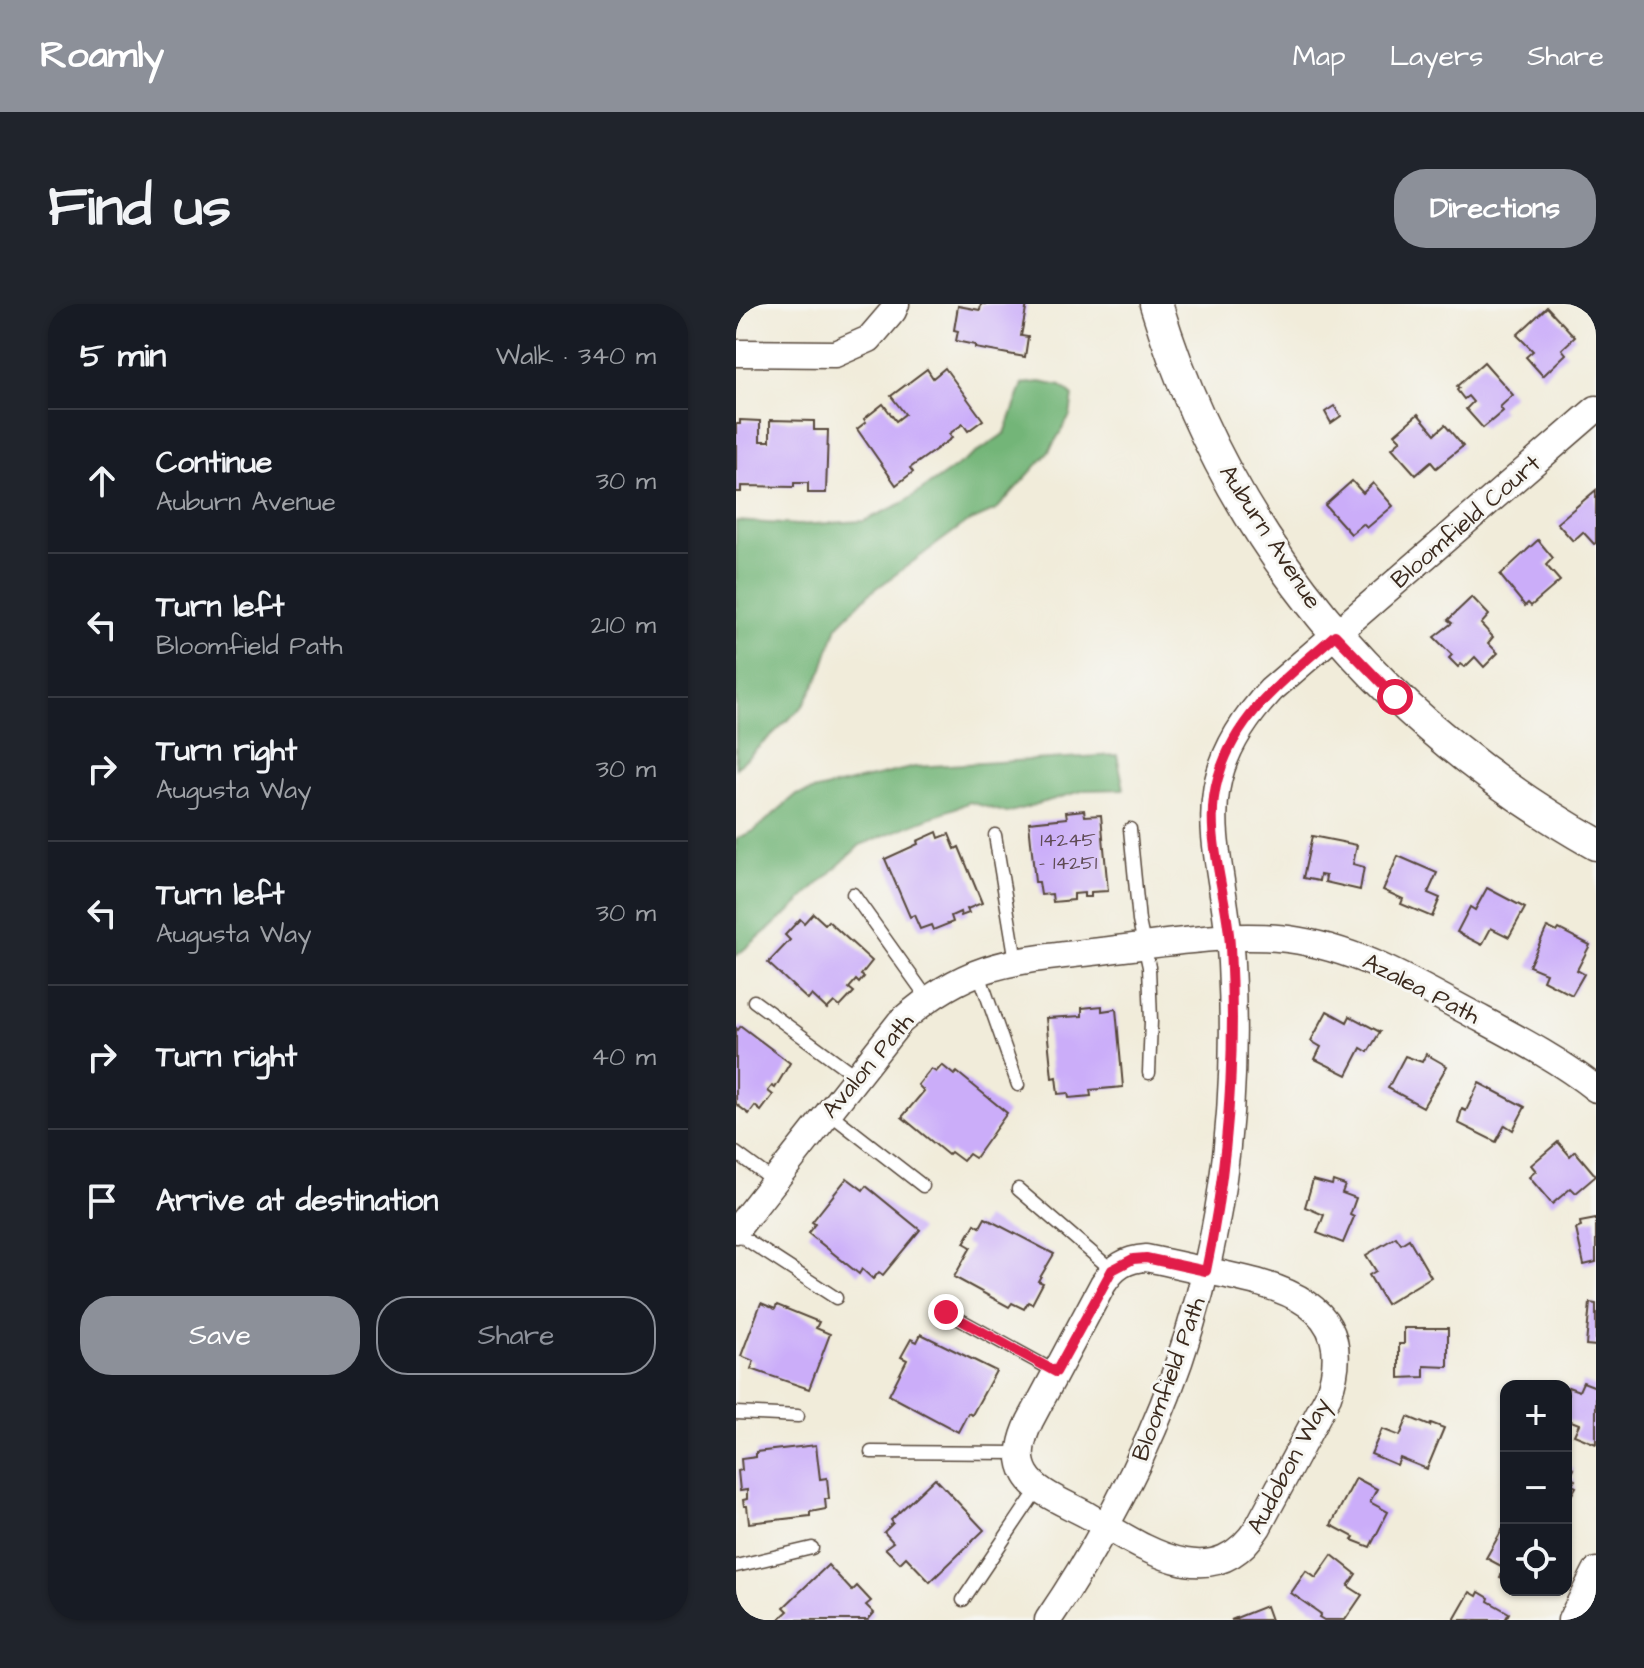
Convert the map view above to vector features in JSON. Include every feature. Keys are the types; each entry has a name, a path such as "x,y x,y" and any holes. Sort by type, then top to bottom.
{"street":[{"path":"736,353 835,354 869,339 896,304"},
{"name":"Auburn Avenue","path":"1156,304 1185,386 1228,476 1274,551 1335,635 1432,731 1517,796 1596,844"},
{"name":"Bloomfield Court","path":"1335,635 1596,409"},
{"name":"Bloomfield Path","path":"1048,1620 1107,1527 1158,1419 1185,1346 1206,1271 1222,1187 1231,1108 1234,1017 1230,938 1214,834 1214,799 1218,778 1235,736 1249,714 1271,690 1335,635"},
{"name":"Avalon Path","path":"736,1232 900,1022 928,999 978,971 1016,961 1192,939 1230,938"},
{"name":"Azalea Path","path":"1230,938 1286,939 1364,958 1557,1060 1596,1089"},
{"name":"Audobon Way","path":"1039,1487 1152,1551 1183,1563 1219,1561 1249,1542 1328,1396 1334,1378 1333,1339 1312,1306 1294,1294 1274,1286 1146,1258 1133,1259 1112,1270"},
{"path":"1039,1487 1026,1476 1020,1453 1030,1421 1112,1270"},
{"path":"1571,1620 1596,1571"}],"lane":[{"path":"1130,829 1139,921 1149,967 1149,1073"},
{"path":"995,835 1016,961"},
{"path":"853,894 928,999"},
{"path":"978,971 1018,1085"},
{"path":"754,1001 856,1076"},
{"path":"828,1112 923,1186"},
{"path":"736,1153 774,1181"},
{"path":"1018,1189 1112,1270"},
{"path":"736,1232 836,1298"},
{"path":"946,1312 1056,1372"},
{"path":"736,1413 798,1416"},
{"path":"871,1452 1020,1453"},
{"path":"963,1600 1039,1487"},
{"path":"736,1566 812,1548"}],"green space":[{"path":"1040,382 1061,386 1073,396 1070,416 1048,453 996,510 964,524 869,594 837,626 822,671 803,706 736,768 736,521 797,525 864,521 903,503 1005,433 1023,384"},
{"path":"1117,755 1124,789 1085,790 1007,813 970,802 860,845 787,914 736,956 736,839 754,831 796,795 915,767"}],"building":[{"path":"981,304 1027,304 1021,336 1028,337 1025,357 975,348 975,345 956,341 958,331 954,330 958,306 980,310"},
{"path":"1547,307 1575,337 1562,349 1566,354 1543,376 1526,357 1533,351 1517,335"},
{"path":"1484,362 1513,395 1500,407 1503,411 1483,428 1466,409 1473,402 1468,396 1464,399 1457,386"},
{"path":"945,368 983,420 968,431 963,424 949,434 952,438 910,468 913,472 896,485 857,429 883,404 896,421 905,414 891,396 927,369 933,378"},
{"path":"1334,406 1341,416 1331,423 1325,412"},
{"path":"1418,414 1435,434 1445,425 1463,446 1436,468 1431,462 1416,475 1392,448 1401,440 1395,434"},
{"path":"740,420 760,421 760,441 770,441 770,420 814,421 814,430 828,430 826,493 808,493 808,483 794,483 794,487 741,486 741,492 736,492 736,424 740,424"},
{"path":"1352,481 1363,493 1373,483 1393,506 1367,528 1363,524 1351,534 1325,505"},
{"path":"1596,490 1596,543 1583,532 1573,541 1557,523"},
{"path":"1538,540 1553,558 1546,565 1560,581 1531,606 1528,603 1525,606 1500,575"},
{"path":"1472,597 1489,615 1481,624 1493,637 1488,643 1498,653 1484,667 1475,657 1465,667 1461,664 1458,667 1449,658 1452,655 1434,637 1452,623 1448,620"},
{"path":"1084,810 1085,816 1101,815 1108,891 1091,892 1091,897 1084,897 1084,893 1074,894 1074,900 1053,902 1052,894 1041,895 1039,882 1035,882 1029,822 1067,818 1066,812"},
{"path":"937,832 939,838 949,834 955,849 959,847 982,903 967,909 969,913 961,916 960,912 951,916 953,922 933,930 931,925 920,929 914,915 910,917 885,859"},
{"path":"1312,836 1357,845 1353,864 1364,867 1360,890 1325,882 1326,876 1320,875 1319,881 1303,878"},
{"path":"1398,856 1437,873 1428,893 1440,898 1432,917 1401,904 1403,899 1383,890"},
{"path":"1487,888 1525,908 1509,937 1491,928 1482,945 1457,932 1470,907 1475,910"},
{"path":"813,913 825,924 828,921 872,961 859,983 856,980 849,988 854,992 840,1007 834,1002 827,1009 812,995 808,1000 768,963 790,940 785,935 800,919 804,923"},
{"path":"1547,927 1557,932 1559,929 1590,945 1577,970 1584,974 1572,995 1543,980 1546,973 1529,966"},
{"path":"1102,1006 1102,1011 1116,1009 1123,1087 1090,1090 1091,1096 1069,1098 1068,1093 1058,1094 1056,1077 1052,1078 1046,1018 1082,1016 1082,1008"},
{"path":"1327,1011 1347,1022 1350,1016 1380,1032 1368,1052 1361,1048 1347,1075 1315,1059 1321,1047 1311,1041"},
{"path":"741,1026 790,1063 775,1088 772,1086 768,1091 773,1095 761,1111 755,1106 749,1114 736,1104 736,1028 738,1030"},
{"path":"1426,1054 1447,1066 1423,1107 1388,1088 1405,1056 1422,1062"},
{"path":"942,1065 954,1075 957,1072 1007,1113 975,1158 969,1154 963,1161 951,1152 948,1155 902,1117 924,1091 918,1085 931,1069 936,1072"},
{"path":"1479,1083 1525,1107 1513,1130 1505,1125 1496,1142 1458,1123 1462,1109 1466,1111"},
{"path":"1558,1142 1570,1156 1575,1151 1596,1176 1576,1193 1571,1188 1552,1204 1529,1177 1536,1171 1531,1165"},
{"path":"847,1178 863,1190 866,1186 920,1230 883,1275 879,1272 873,1279 862,1269 859,1274 808,1233 815,1224 812,1222"},
{"path":"1313,1180 1345,1185 1342,1193 1356,1198 1350,1215 1354,1217 1343,1243 1317,1233 1324,1215 1305,1207"},
{"path":"985,1218 1054,1254 1038,1281 1043,1283 1032,1304 1028,1302 1024,1309 1012,1303 1009,1307 954,1277 971,1247 964,1243 975,1224 980,1227"},
{"path":"1596,1219 1596,1262 1584,1265 1576,1229 1581,1227 1580,1222"},
{"path":"1396,1237 1401,1244 1409,1239 1431,1277 1386,1304 1369,1275 1376,1271 1366,1255"},
{"path":"761,1303 775,1309 777,1305 819,1322 816,1328 830,1334 809,1389 751,1369 754,1361 741,1356"},
{"path":"1590,1303 1596,1304 1596,1346 1586,1345"},
{"path":"1404,1328 1448,1328 1448,1367 1424,1366 1424,1377 1399,1378 1399,1344 1404,1344"},
{"path":"921,1334 996,1371 972,1415 968,1413 958,1432 889,1395 907,1360 901,1357 911,1339 917,1342"},
{"path":"1583,1382 1596,1387 1596,1444 1574,1435 1579,1424 1572,1421 1572,1388 1579,1391"},
{"path":"1408,1417 1444,1428 1427,1469 1400,1458 1397,1465 1371,1454 1382,1429 1400,1436"},
{"path":"816,1445 820,1479 827,1478 829,1499 825,1499 826,1509 810,1512 810,1516 749,1523 743,1500 747,1499 747,1490 740,1491 738,1471 742,1470 741,1459 756,1457 756,1452"},
{"path":"935,1478 984,1530 930,1582 906,1557 900,1563 885,1548 893,1542 884,1532 893,1523 891,1520"},
{"path":"1356,1478 1377,1489 1370,1502 1388,1512 1370,1547 1352,1540 1354,1537 1331,1525"},
{"path":"1500,1534 1500,1565 1486,1558"},
{"path":"1332,1555 1356,1574 1348,1586 1362,1595 1345,1620 1324,1620 1319,1617 1321,1614 1291,1593 1306,1571 1316,1578"},
{"path":"828,1565 852,1591 857,1586 871,1601 866,1605 874,1613 868,1620 778,1620 788,1611 784,1607"},
{"path":"1470,1592 1477,1596 1479,1592 1509,1613 1505,1620 1454,1620"},
{"path":"1266,1606 1271,1620 1231,1620"}],"route":[{"path":"946,1312 1056,1372 1112,1270 1133,1259 1146,1258 1206,1271 1222,1187 1233,1061 1230,938 1214,843 1214,799 1218,778 1235,736 1249,714 1271,690 1335,635 1395,697"}]}
